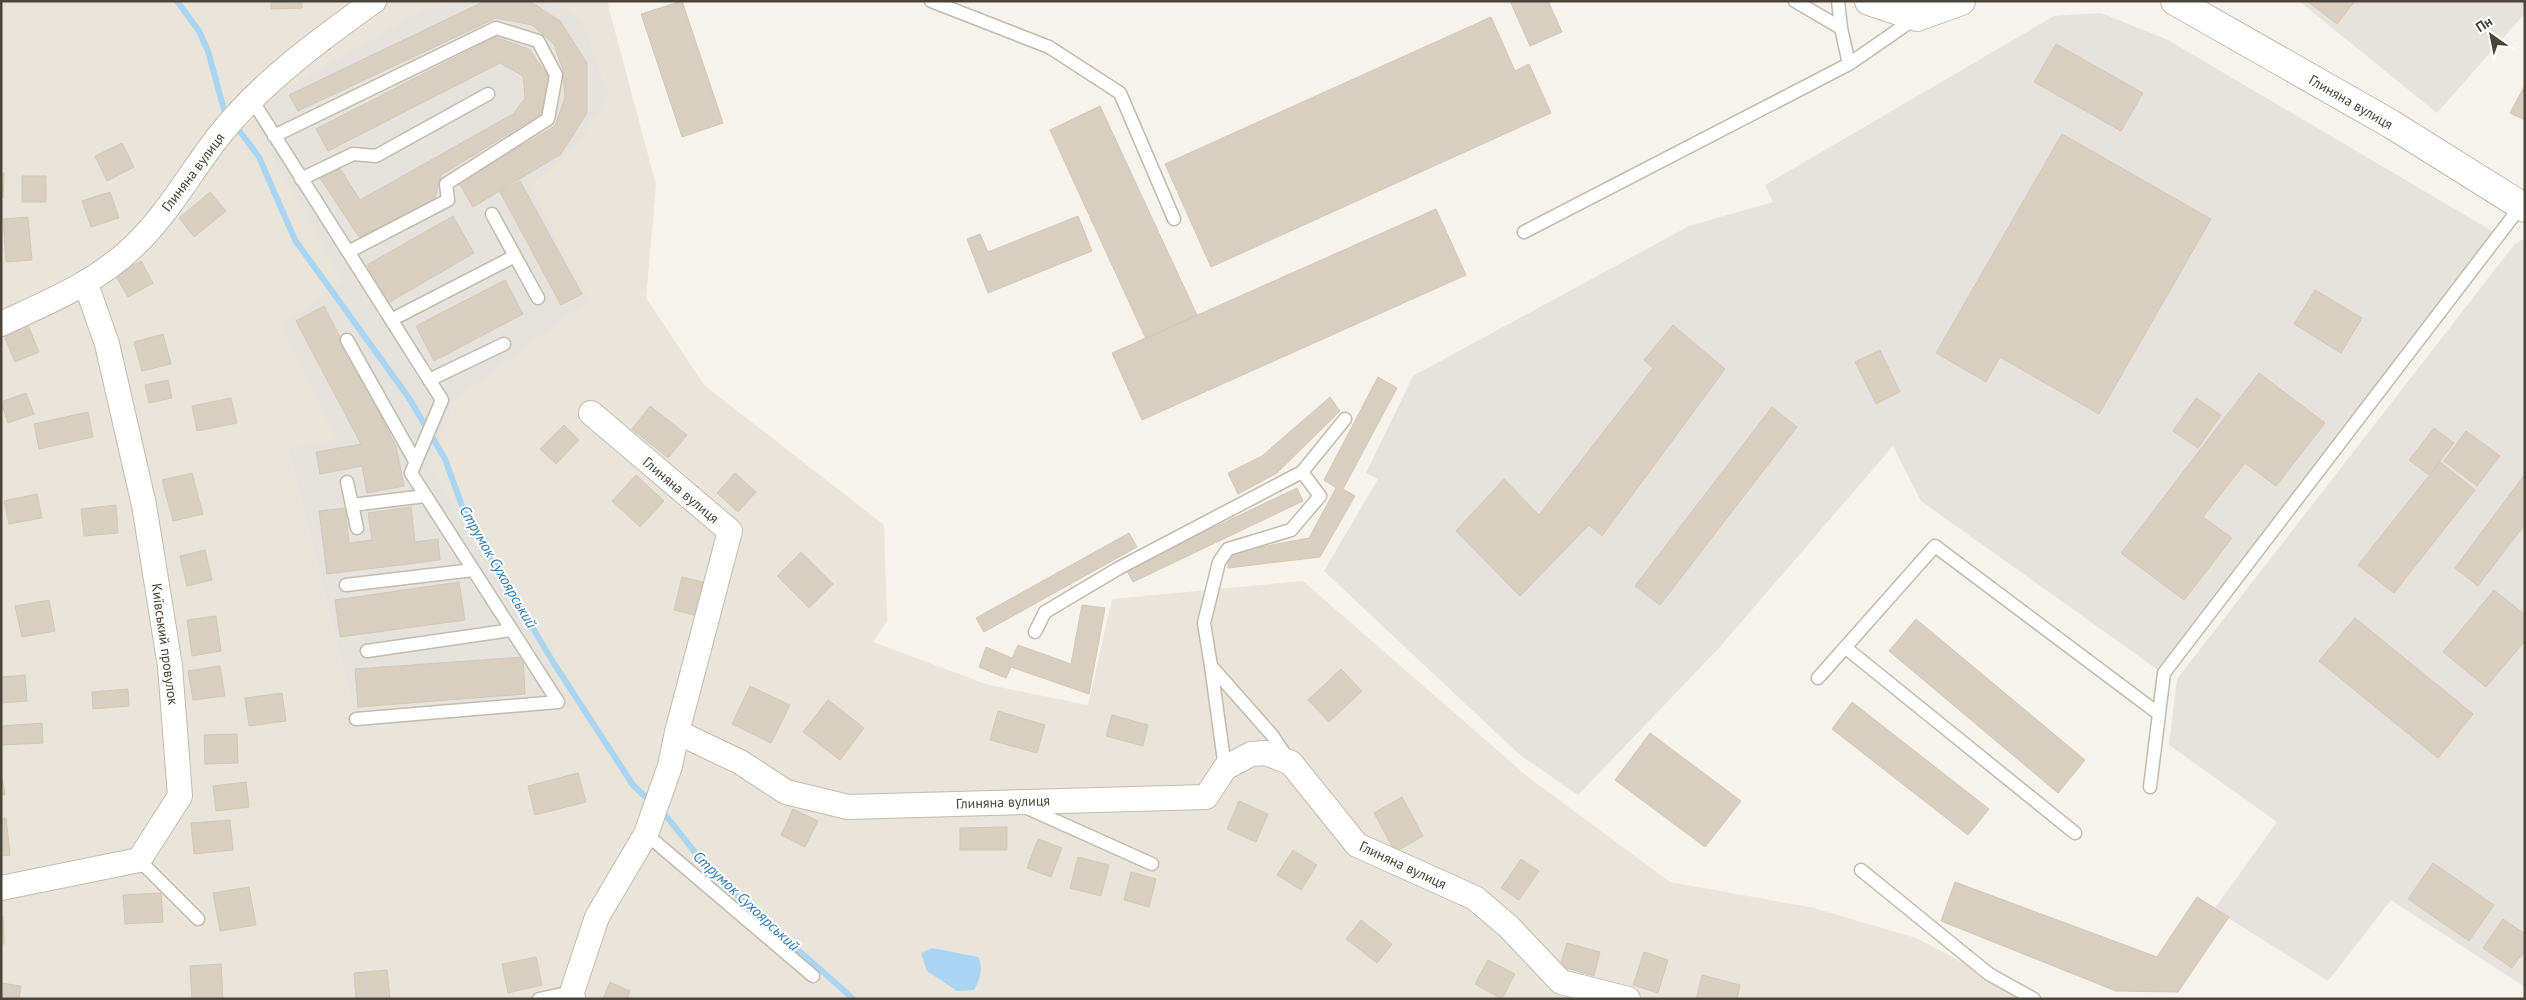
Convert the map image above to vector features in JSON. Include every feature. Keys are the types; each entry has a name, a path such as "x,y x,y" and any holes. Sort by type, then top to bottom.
{"street":[{"name":"Глиняна вулиця","path":"1,324 86,284 134,246 165,210 222,131 246,105 337,27 374,1"},
{"path":"1869,1 1917,17 1961,1"},
{"name":"Глиняна вулиця","path":"2175,1 2391,124 2523,207"},
{"name":"Київський провулок","path":"86,284 107,344 144,505 170,666 180,796 139,860"},
{"name":"Глиняна вулиця","path":"591,413 730,531 677,732 740,762 786,792 848,807 1206,797 1225,768 1251,754 1266,752 1291,763 1357,845 1474,898 1509,927 1561,982 1628,999"},
{"path":"572,995 597,917 649,826 670,766 677,732"},
{"path":"1,888 139,860"}],"lane":[{"path":"931,1 1049,47 1120,93 1174,219"},
{"path":"1795,1 1841,28"},
{"path":"1838,1 1841,28 1849,64"},
{"path":"1524,232 1849,64 1917,17"},
{"path":"274,136 496,28 538,40 556,74 548,119 446,184 448,200 348,252"},
{"path":"301,179 353,154 376,156 488,94"},
{"path":"246,105 274,136 442,400 410,473 558,702 356,719"},
{"path":"2150,787 2164,673 2523,207"},
{"path":"492,214 538,298"},
{"path":"391,320 515,256"},
{"path":"347,340 415,461"},
{"path":"429,380 504,344"},
{"path":"1035,632 1045,612 1119,568 1302,472 1345,419"},
{"path":"1225,768 1204,623 1219,562 1228,549 1291,530 1320,496 1302,472"},
{"path":"347,482 357,528"},
{"path":"352,505 425,496"},
{"path":"1818,678 1935,546 2159,714"},
{"path":"346,585 473,570"},
{"path":"367,651 512,630"},
{"path":"1846,648 2075,833"},
{"path":"1211,666 1272,735 1291,763"},
{"path":"1014,802 1152,864"},
{"path":"649,826 813,976"},
{"path":"139,860 198,919"},
{"path":"1861,870 1989,974 2034,999"},
{"path":"539,999 572,995"}],"shaded area":[{"path":"1,1 607,1 656,185 646,298 704,385 884,525 887,621 873,642 989,685 1088,705 1112,599 1303,581 1528,777 1670,882 1814,908 1916,938 2032,999 1,999"},
{"path":"466,1 554,1 582,23 609,96 573,149 530,186 589,300 455,400 429,465 574,708 358,727 289,448 337,440 281,324 343,283 256,125 276,94 423,10"},
{"path":"2299,1 2525,1 2525,13 2437,113"},
{"path":"2101,13 2168,40 2497,234 2161,672 1921,501 1893,446 1718,649 1578,795 1520,755 1324,571 1378,479 1366,473 1413,376 1689,226 1773,202 1765,185 2054,16"},
{"path":"2525,238 2525,987 2391,900 2328,981 2214,909 2277,822 2169,745 2177,679 2514,245"}],"water":[{"path":"932,948 978,957 981,966 974,990 957,991 927,971 921,953"}],"building":[{"path":"271,1 302,1 302,8 271,9"},
{"path":"485,1 530,1 560,21 587,63 587,113 561,154 473,207 459,183 555,126 565,98 563,70 554,44 532,25 496,18 298,111 289,95"},
{"path":"682,1 723,123 682,137 641,14"},
{"path":"1510,1 1548,1 1562,32 1530,46"},
{"path":"2307,1 2355,1 2337,24"},
{"path":"1491,17 1515,71 1529,64 1551,113 1211,267 1165,164"},
{"path":"495,37 529,49 549,77 541,114 441,175 434,201 359,237 320,178 339,167 360,200 513,114 525,98 523,76 500,63 328,151 316,129"},
{"path":"2056,44 2143,93 2121,131 2034,82"},
{"path":"2525,85 2525,120 2510,113"},
{"path":"1100,106 1197,315 1146,339 1050,130"},
{"path":"2062,134 2211,219 2099,414 2000,357 1986,382 1936,353"},
{"path":"122,143 134,167 107,181 95,156"},
{"path":"1,173 4,173 3,198 1,198"},
{"path":"22,176 46,176 46,202 22,202"},
{"path":"520,181 582,294 561,305 500,192"},
{"path":"110,192 119,218 91,227 82,201"},
{"path":"210,192 226,211 194,237 179,218"},
{"path":"1436,209 1466,275 1142,420 1112,353"},
{"path":"453,216 474,253 388,303 367,265"},
{"path":"1078,216 1092,251 988,293 967,239 980,234 988,252"},
{"path":"28,217 32,260 6,262 3,219"},
{"path":"141,261 153,283 128,297 115,275"},
{"path":"505,280 523,314 434,361 416,326"},
{"path":"2315,290 2362,318 2341,353 2294,324"},
{"path":"324,306 396,446 404,486 367,493 362,466 320,474 316,452 361,444 296,321"},
{"path":"27,323 39,352 15,362 3,333"},
{"path":"1673,325 1725,369 1602,536 1589,525 1520,596 1456,531 1504,479 1539,515 1653,368 1644,360"},
{"path":"163,334 171,364 142,371 134,342"},
{"path":"1880,350 1900,392 1876,404 1855,362"},
{"path":"2259,373 2325,423 2276,486 2245,463 2203,517 2232,538 2184,600 2121,553"},
{"path":"1378,377 1397,388 1343,489 1355,496 1320,557 1228,568 1229,553 1309,538 1336,488 1324,480"},
{"path":"168,380 172,398 149,403 145,385"},
{"path":"26,393 34,414 8,423 1,402"},
{"path":"1330,397 1340,411 1277,473 1238,494 1228,473 1262,456"},
{"path":"231,398 237,423 197,431 192,406"},
{"path":"2196,398 2221,415 2198,448 2173,431"},
{"path":"650,406 687,435 668,458 632,429"},
{"path":"1772,407 1797,427 1660,605 1635,586"},
{"path":"88,412 93,437 39,449 34,424"},
{"path":"564,425 579,440 556,464 540,449"},
{"path":"2434,428 2454,443 2429,475 2409,460"},
{"path":"2466,431 2500,456 2477,486 2444,461"},
{"path":"2440,462 2475,490 2394,593 2358,565"},
{"path":"192,473 203,514 173,521 162,480"},
{"path":"735,473 756,492 738,512 717,493"},
{"path":"2525,474 2525,524 2478,586 2455,568"},
{"path":"636,475 664,501 640,527 612,501"},
{"path":"1297,488 1303,501 1133,582 1126,569"},
{"path":"37,494 42,518 9,524 4,501"},
{"path":"116,505 118,533 84,536 81,509"},
{"path":"411,507 415,542 438,539 440,560 327,574 319,511 345,508 349,543 372,540 368,513"},
{"path":"1129,533 1137,547 984,632 976,618"},
{"path":"205,550 212,580 187,586 180,556"},
{"path":"801,552 833,584 809,608 777,576"},
{"path":"682,577 707,583 698,616 674,610"},
{"path":"459,582 465,620 340,637 335,600"},
{"path":"2494,590 2525,615 2525,641 2486,687 2443,652"},
{"path":"49,600 55,631 22,637 15,606"},
{"path":"1082,605 1105,608 1089,694 1011,667 1006,678 979,667 986,647 1012,658 1018,645 1071,664"},
{"path":"216,616 221,651 192,656 187,620"},
{"path":"2355,618 2473,714 2438,758 2319,661"},
{"path":"1916,619 2085,760 2058,793 1889,651"},
{"path":"523,657 525,694 358,707 355,669"},
{"path":"220,666 225,696 193,700 188,671"},
{"path":"1341,669 1362,691 1329,722 1308,700"},
{"path":"25,675 27,701 1,703 1,677"},
{"path":"750,686 790,705 771,743 732,724"},
{"path":"128,689 129,706 93,709 92,692"},
{"path":"282,693 286,721 249,726 245,698"},
{"path":"828,700 864,728 840,760 803,732"},
{"path":"1852,702 1989,809 1968,835 1832,729"},
{"path":"998,711 1045,725 1037,753 990,740"},
{"path":"1112,715 1148,725 1143,746 1106,736"},
{"path":"42,723 43,743 1,745 1,726"},
{"path":"1650,733 1741,801 1705,847 1615,780"},
{"path":"237,734 238,763 205,764 204,735"},
{"path":"1,771 5,795 1,795"},
{"path":"578,773 586,802 535,815 528,786"},
{"path":"246,782 249,807 216,811 213,786"},
{"path":"1402,797 1423,836 1395,852 1374,813"},
{"path":"1239,801 1268,814 1256,842 1227,829"},
{"path":"793,809 818,821 805,847 781,835"},
{"path":"6,818 10,855 1,856 1,819"},
{"path":"230,820 233,850 194,854 191,823"},
{"path":"1007,827 1007,850 960,850 960,828"},
{"path":"1038,839 1062,848 1051,877 1027,868"},
{"path":"1293,850 1317,865 1301,890 1277,875"},
{"path":"1078,857 1109,865 1101,896 1070,888"},
{"path":"1521,859 1539,871 1519,900 1501,888"},
{"path":"2433,863 2494,905 2469,941 2408,899"},
{"path":"1131,872 1156,879 1149,907 1124,900"},
{"path":"1955,882 2157,957 2197,897 2229,917 2178,992 2116,991 1941,921"},
{"path":"249,887 256,925 220,931 213,893"},
{"path":"161,893 163,922 125,924 123,895"},
{"path":"1,916 3,916 4,944 1,944"},
{"path":"2503,919 2525,934 2525,950 2512,968 2483,948"},
{"path":"1361,920 1392,944 1377,963 1346,939"},
{"path":"1567,943 1600,952 1594,976 1560,966"},
{"path":"1644,952 1668,960 1658,993 1633,985"},
{"path":"536,957 542,985 508,993 502,964"},
{"path":"1488,960 1515,974 1502,999 1475,984"},
{"path":"221,964 223,999 192,999 190,966"},
{"path":"387,970 390,999 356,999 354,973"},
{"path":"1702,975 1740,985 1737,999 1696,999"},
{"path":"610,982 630,991 627,999 603,999"},
{"path":"1,983 21,986 19,999 1,999"}],"waterway":[{"name":"Струмок Сухоярський","path":"177,1 199,31 208,51 224,110 229,117"},
{"name":"Струмок Сухоярський","path":"235,125 259,157 295,240 409,398 445,459 465,514 553,662 633,785 652,803"},
{"name":"Струмок Сухоярський","path":"660,810 702,861 726,885 853,999"}]}
